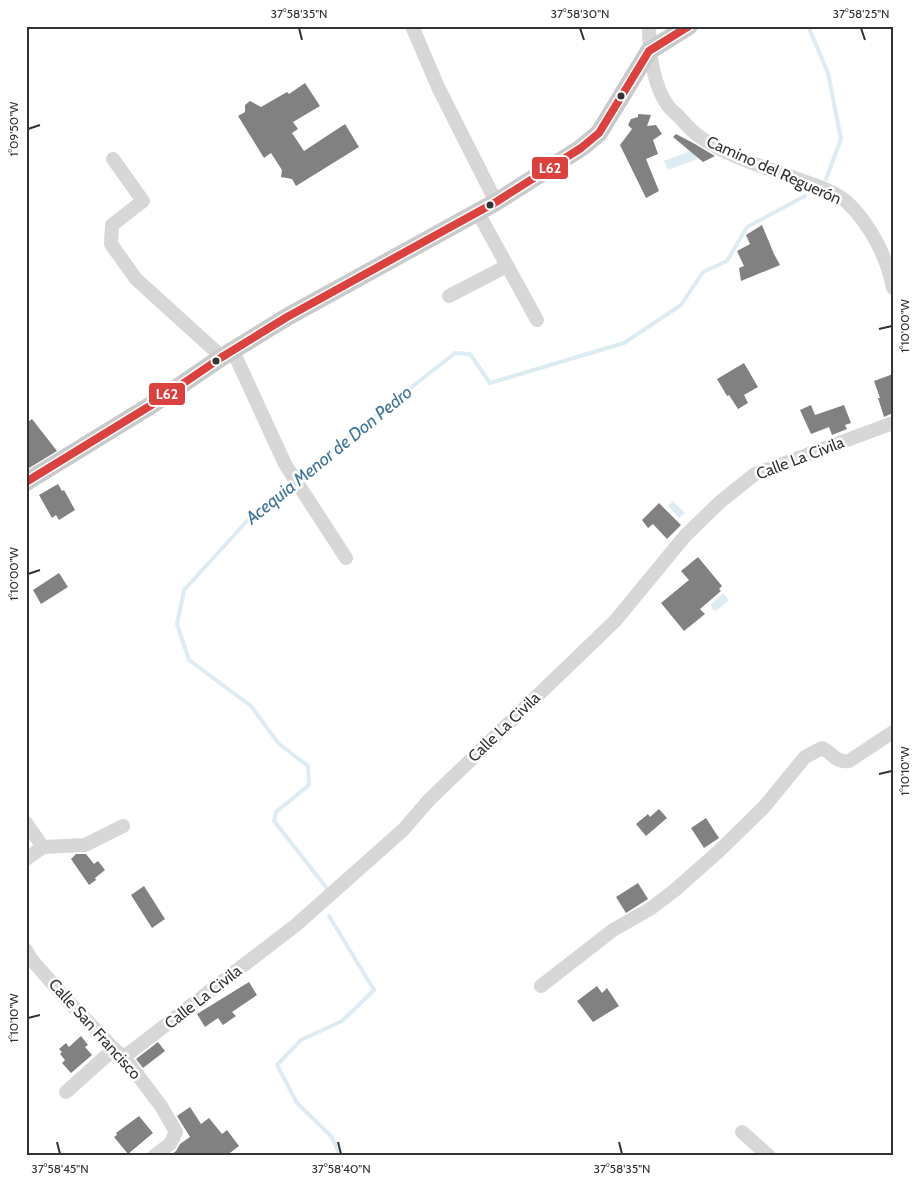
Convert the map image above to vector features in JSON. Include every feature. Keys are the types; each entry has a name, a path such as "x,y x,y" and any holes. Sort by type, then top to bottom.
{"main road":[{"path":"28,479 153,404 227,354 287,317 476,214 581,148 599,132 649,51 689,26"}],"street":[{"path":"412,26 438,87 496,202"},
{"name":"Camino del Reguerón","path":"649,26 649,51 659,88 669,107 695,133 710,143 742,159 822,188 846,201 863,220 879,246 890,274 893,288"},
{"path":"113,159 143,201 112,224 111,244 136,279 227,354 285,464 346,558"},
{"path":"476,214 482,220 537,320"},
{"path":"449,296 507,266"},
{"name":"Calle La Civila","path":"66,1092 296,925 403,830 429,800 615,621 685,536 720,502 755,474 893,423"},
{"path":"540,986 613,930 650,909 675,890 758,813 809,754 822,748 826,749 838,760 849,761 893,732"},
{"path":"26,823 43,847"},
{"path":"26,859 43,847 85,845 123,826"},
{"name":"Calle San Francisco","path":"26,950 66,999 119,1053 160,1106 176,1132 170,1144 154,1156"},
{"path":"742,1132 769,1156"}],"shaded area":[{"path":"693,150 697,159 668,170 664,161"},
{"path":"673,501 685,513 679,518 668,506"},
{"path":"723,593 729,600 716,611 712,609 711,604"}],"building":[{"path":"305,83 320,106 293,122 298,129 292,133 304,151 345,124 359,147 296,186 292,179 281,177 282,170 271,153 264,158 238,116 245,112 245,105 250,101 261,107 287,92 289,94"},
{"path":"638,114 651,115 647,126 656,125 662,134 653,140 658,154 646,159 659,191 646,198 620,145 632,129 628,125 631,119 638,117"},
{"path":"676,134 715,156 703,162 673,137"},
{"path":"762,225 780,265 741,281 739,268 744,266 737,251 750,244 746,235"},
{"path":"744,363 758,387 744,395 748,403 738,409 729,395 727,396 717,379"},
{"path":"893,374 893,413 884,417 874,381"},
{"path":"811,405 815,415 844,405 851,423 845,425 847,429 832,435 829,427 811,434 800,410"},
{"path":"32,419 57,451 29,468 26,463 26,423"},
{"path":"58,484 62,491 64,490 75,510 59,520 56,515 52,518 39,495"},
{"path":"659,503 681,525 667,539 653,524 648,528 642,520"},
{"path":"698,557 722,586 719,589 721,591 700,609 705,614 684,631 661,603 689,580 681,571"},
{"path":"59,573 68,587 41,604 33,590"},
{"path":"659,809 667,818 646,836 636,824 648,814 650,817"},
{"path":"706,818 719,838 704,848 691,828"},
{"path":"76,854 86,854 94,864 98,861 105,870 89,885 71,859"},
{"path":"638,883 648,899 626,913 616,897"},
{"path":"144,886 165,919 152,928 131,895"},
{"path":"249,982 257,995 232,1012 236,1016 223,1025 218,1018 205,1027 197,1014"},
{"path":"597,986 602,993 607,988 619,1006 593,1022 577,1001"},
{"path":"81,1036 88,1045 85,1047 92,1055 71,1073 62,1063 65,1060 60,1054 62,1052 59,1049 66,1043 69,1047"},
{"path":"158,1042 165,1051 143,1068 136,1059"},
{"path":"190,1107 201,1124 209,1118 222,1134 227,1130 239,1146 226,1156 169,1156 176,1151 180,1144 190,1137 177,1116"},
{"path":"139,1116 153,1133 128,1154 114,1137 117,1135 116,1133"}],"waterway":[{"name":"Acequia Menor de Don Pedro","path":"808,26 828,73 841,139 826,179"},
{"name":"Acequia Menor de Don Pedro","path":"298,477 455,353 470,354 490,383 624,343 681,305 703,272 727,261 747,227 805,196"},
{"name":"Acequia Menor de Don Pedro","path":"293,482 257,510 184,590 177,624 189,660 251,706 279,744 308,766 309,785 276,812 274,821 329,891"},
{"name":"Acequia Menor de Don Pedro","path":"329,916 374,990 342,1021 301,1040 277,1065 297,1103 332,1137 340,1156"}],"transit line":[{"name":"L62","path":"26,482 153,404 222,357 287,317 496,202 581,148 599,133 649,51 689,26"}]}
